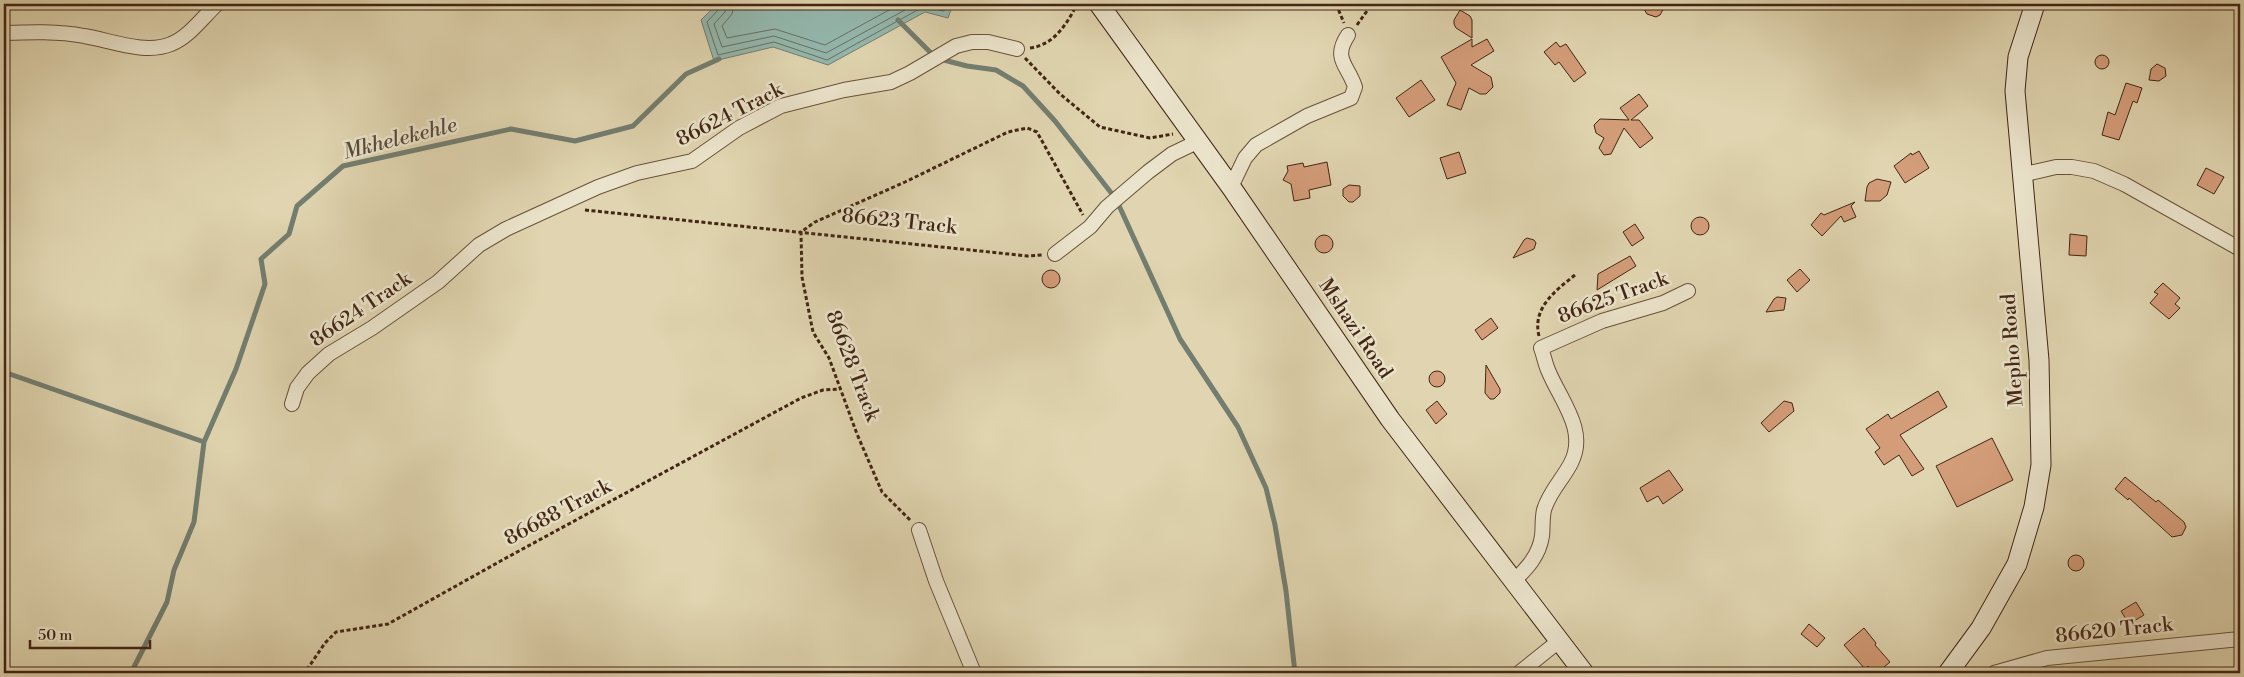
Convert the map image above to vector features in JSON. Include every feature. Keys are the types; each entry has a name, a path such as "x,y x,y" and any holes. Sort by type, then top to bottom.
{"street":[{"path":"4,32 83,35 128,44 156,47 171,44 184,36 217,4"},
{"name":"Mshazi Road","path":"1099,4 1231,187 1390,420 1584,673"},
{"name":"Mepho Road","path":"1948,673 1981,628 2017,564 2034,507 2041,465 2038,360 2015,90 2018,57 2035,4"},
{"path":"1231,187 1245,158 1256,145 1307,116 1342,103 1354,93 1353,79 1340,56 1342,44 1348,35"},
{"name":"86624 Track","path":"292,404 297,388 308,373 328,354 372,328 438,282 479,245 506,229 598,187 637,173 692,161 739,128 781,106 844,90 890,82 910,73 956,46 972,42 988,42 1017,49"},
{"path":"1055,254 1090,227 1107,207 1148,172 1195,136"},
{"path":"2021,175 2056,167 2072,167 2094,171 2124,184 2240,249"},
{"name":"86625 Track","path":"1514,580 1532,563 1538,552 1542,538 1544,510 1551,494 1571,464 1576,449 1576,434 1571,415 1548,370 1542,348 1602,321 1664,304 1688,292"},
{"path":"919,530 936,581 974,673"},
{"name":"86620 Track","path":"1994,673 2047,658 2240,639"},
{"path":"1519,673 1559,641"}],"path":[{"path":"1017,49 1035,47 1050,40 1058,34 1077,4"},
{"path":"1336,4 1348,35 1372,4"},
{"path":"1017,49 1060,94 1100,127 1150,138 1195,136"},
{"path":"801,232 815,222 905,182 1008,132 1027,128 1037,132 1090,227"},
{"name":"86623 Track","path":"556,207 1028,256 1055,254"},
{"name":"86628 Track","path":"801,232 802,276 812,332 829,358 856,434 882,492 919,530"},
{"path":"1542,348 1536,327 1539,312 1547,300 1575,275"},
{"name":"86688 Track","path":"301,673 308,668 325,643 336,632 388,624 801,398 823,390 841,389"}],"water":[{"path":"717,4 953,4 948,18 925,12 828,65 773,47 714,61 701,20"}],"building":[{"path":"1641,4 1666,4 1660,15 1656,17 1647,14"},
{"path":"1460,10 1470,16 1472,20 1472,38 1456,28 1454,24 1454,20"},
{"path":"1472,39 1472,47 1487,39 1494,51 1471,65 1491,77 1493,87 1486,94 1480,94 1469,88 1461,110 1447,105 1456,83 1441,57"},
{"path":"1556,42 1560,47 1566,44 1586,73 1574,82 1559,62 1555,65 1544,52"},
{"path":"2102,55 2107,57 2109,62 2107,67 2102,69 2097,67 2095,62 2097,57"},
{"path":"2157,64 2165,68 2166,76 2159,81 2149,80 2151,69"},
{"path":"1421,80 1435,100 1409,117 1396,98"},
{"path":"2126,83 2142,88 2137,103 2133,101 2119,140 2102,135 2108,112 2115,115"},
{"path":"1639,94 1648,106 1631,120 1639,120 1653,138 1640,148 1624,128 1611,154 1604,155 1599,148 1604,138 1596,133 1594,125 1600,119 1629,120 1620,108"},
{"path":"1919,151 1929,168 1905,183 1894,166 1911,153 1912,155"},
{"path":"1459,152 1466,173 1447,179 1440,158"},
{"path":"1327,162 1331,185 1309,190 1310,198 1294,201 1291,184 1283,180 1288,171 1287,166 1303,163 1304,167"},
{"path":"2206,168 2224,177 2214,194 2197,185"},
{"path":"1877,179 1891,182 1887,195 1880,201 1865,201 1869,183"},
{"path":"1349,185 1360,186 1360,196 1353,202 1349,202 1343,196 1343,189"},
{"path":"1855,202 1851,206 1856,217 1844,222 1841,216 1822,236 1811,225 1821,213 1824,215"},
{"path":"1700,217 1706,220 1709,226 1706,232 1700,235 1694,232 1691,226 1694,220"},
{"path":"1635,224 1644,238 1632,246 1623,232"},
{"path":"2070,234 2087,236 2086,256 2069,255"},
{"path":"1320,235 1328,235 1333,240 1331,251 1320,253 1315,248 1315,240"},
{"path":"1527,238 1534,240 1536,243 1534,249 1513,258 1524,240"},
{"path":"1630,256 1636,266 1597,290 1598,274"},
{"path":"1800,269 1810,280 1797,292 1787,280"},
{"path":"1051,270 1057,273 1060,279 1057,285 1051,288 1045,285 1042,279 1045,273"},
{"path":"2163,283 2180,298 2175,304 2180,308 2169,319 2150,303 2158,294 2154,292"},
{"path":"1777,297 1786,298 1784,310 1766,312 1774,299"},
{"path":"1491,318 1498,328 1482,340 1475,330"},
{"path":"1486,365 1500,389 1500,393 1494,399 1490,399 1485,393"},
{"path":"1437,371 1443,373 1445,379 1443,385 1437,387 1431,385 1429,379 1431,373"},
{"path":"1938,391 1947,407 1900,435 1924,469 1912,476 1899,455 1884,465 1875,452 1880,448 1866,429 1888,414 1891,419"},
{"path":"1437,401 1447,414 1436,424 1426,410"},
{"path":"1784,401 1792,403 1794,411 1769,432 1761,423"},
{"path":"1992,438 2013,480 1957,507 1936,466"},
{"path":"1669,470 1683,490 1663,504 1658,496 1647,502 1640,488"},
{"path":"2125,477 2156,502 2158,500 2184,522 2186,527 2182,535 2172,537 2129,498 2128,500 2115,489"},
{"path":"2076,555 2084,563 2076,571 2068,563"},
{"path":"2136,602 2144,615 2129,624 2121,611"},
{"path":"1809,624 1825,638 1817,647 1801,634"},
{"path":"1864,628 1876,643 1875,645 1890,662 1877,673 1874,673 1868,666 1865,669 1844,645"}],"waterway":[{"path":"898,20 936,58 967,66 996,70 1023,86 1055,121 1116,199 1180,339 1238,427 1266,488 1275,525 1286,591 1295,673"},
{"name":"Mkhelekehle","path":"131,673 167,602 174,570 194,522 204,442 236,369 265,284 261,259 289,234 297,206 343,166 511,129 575,141 633,126 686,74 719,59"},
{"path":"4,372 204,442"}]}
